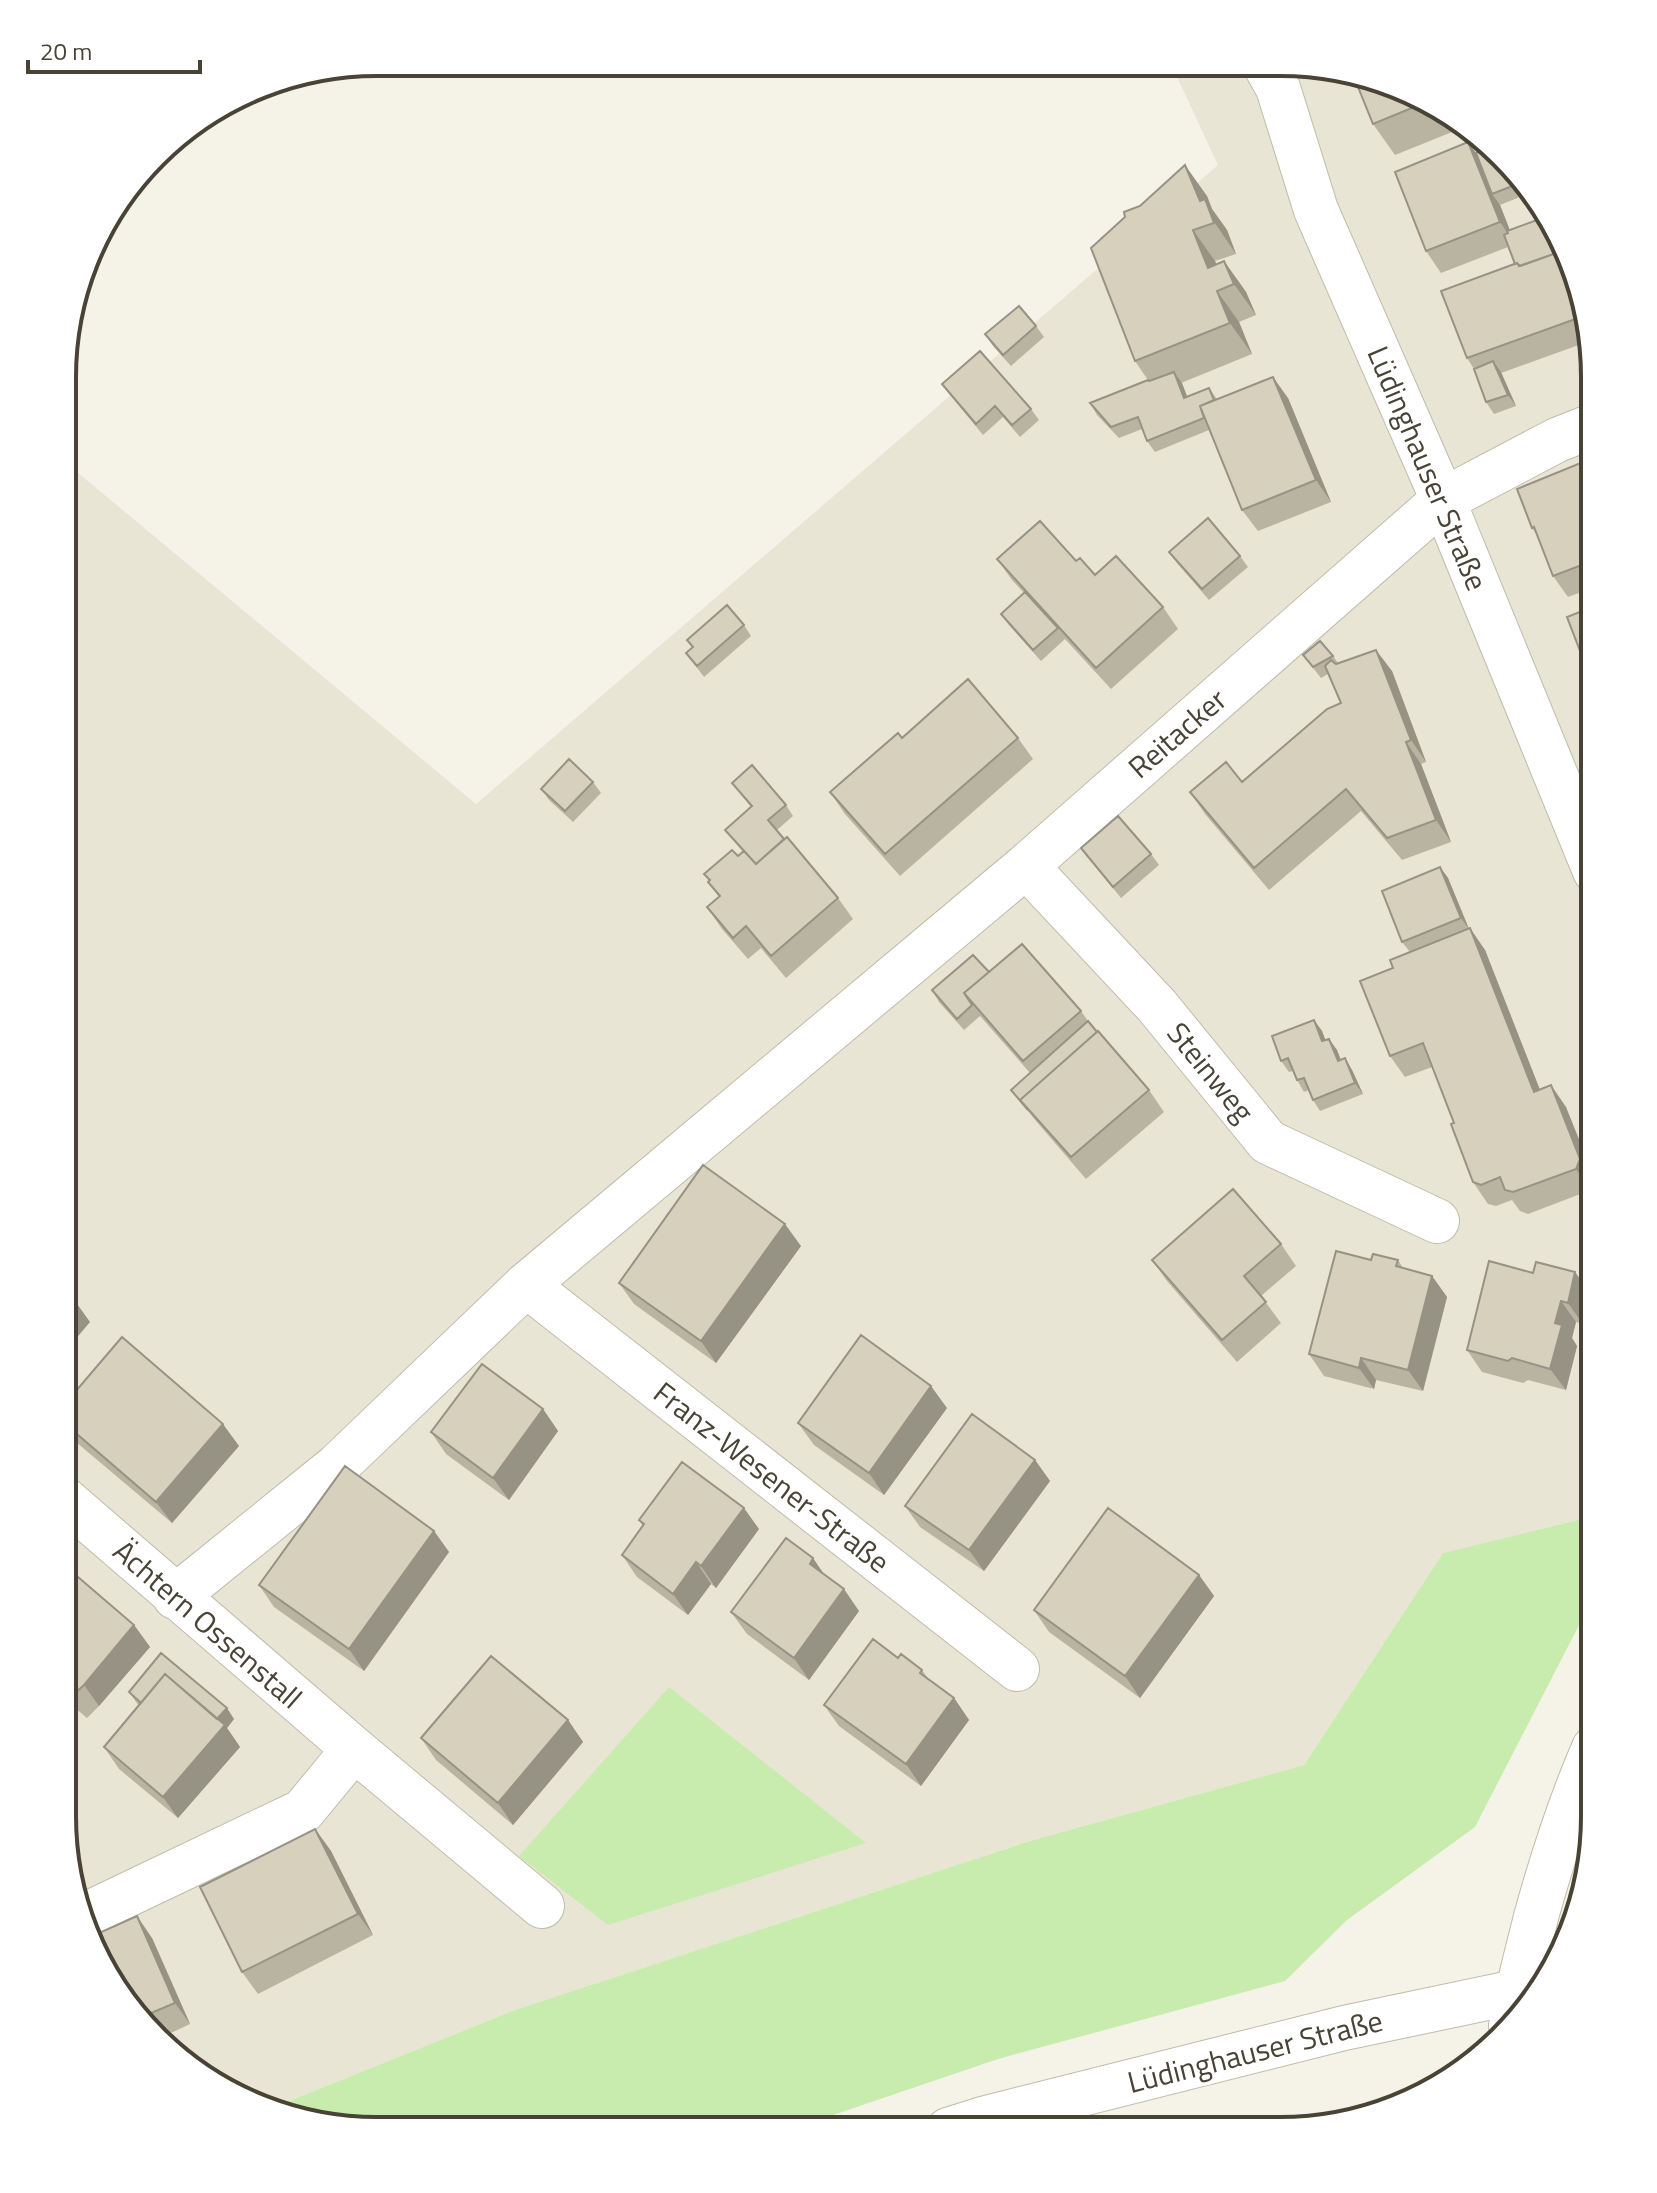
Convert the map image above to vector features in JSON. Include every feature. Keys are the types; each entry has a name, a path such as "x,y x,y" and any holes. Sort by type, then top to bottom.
{"street":[{"name":"Lüdinghauser Straße","path":"1271,76 1278,88 1316,210 1443,500 1581,837"},
{"name":"Reitacker","path":"526,1285 1026,866 1443,500 1581,431"},
{"name":"Steinweg","path":"1026,866 1157,1006 1268,1142 1437,1221"},
{"path":"175,1597 337,1466 526,1285"},
{"name":"Franz-Wesener-Straße","path":"526,1285 1017,1669"},
{"name":"Ächtern Ossenstall","path":"76,1509 175,1597 542,1906"},
{"path":"92,1912 303,1811 354,1749"},
{"name":"Lüdinghauser Straße","path":"1527,1988 1549,1872 1581,1778"},
{"name":"Lüdinghauser Straße","path":"990,2117 1329,2032 1516,2002"}],"shaded area":[{"path":"1177,76 1300,77 1339,82 1377,92 1430,116 1463,138 1493,164 1519,194 1541,227 1571,299 1581,377 1581,1519 1443,1553 1304,1765 1030,1841 515,2010 285,2103 226,2077 164,2029 138,1999 116,1966 86,1894 77,1836 76,471 476,804 1218,165"}],"green space":[{"path":"1581,1519 1581,1621 1475,1827 1347,1920 1285,1981 998,2059 827,2117 377,2117 318,2111 285,2103 515,2010 1030,1841 1304,1765 1443,1553"},
{"path":"669,1687 866,1843 608,1925 519,1856"}],"building":[{"path":"1358,86 1414,107 1373,124"},
{"path":"1468,142 1500,222 1426,251 1395,172"},
{"path":"1479,152 1493,164 1512,186 1492,194 1476,153"},
{"path":"1185,165 1200,201 1205,199 1214,223 1193,230 1208,268 1224,261 1234,284 1217,291 1230,323 1135,361 1091,248 1125,217 1124,212 1140,206"},
{"path":"1537,220 1554,254 1520,266 1515,264 1504,235"},
{"path":"1554,254 1575,319 1467,358 1441,291 1517,263 1519,266"},
{"path":"1019,306 1036,326 1003,355 985,334"},
{"path":"980,351 1031,409 1012,425 995,406 976,424 942,384"},
{"path":"1493,361 1508,395 1486,402 1474,369"},
{"path":"1174,372 1184,398 1209,388 1214,400 1200,406 1204,418 1147,441 1138,417 1111,427 1090,403 1148,380"},
{"path":"1273,377 1316,480 1242,510 1200,406"},
{"path":"1581,463 1581,565 1553,576 1517,489"},
{"path":"1208,518 1240,556 1202,589 1169,552"},
{"path":"1040,521 1076,561 1080,558 1095,575 1116,556 1163,607 1096,668 997,559"},
{"path":"1025,592 1058,628 1033,650 1001,614"},
{"path":"727,605 744,625 697,666 686,653 693,647 687,640"},
{"path":"1581,612 1581,653 1567,617"},
{"path":"1320,641 1333,656 1313,667 1303,655"},
{"path":"1376,650 1411,740 1406,742 1436,820 1387,838 1346,789 1254,868 1190,792 1226,762 1242,782 1327,709 1341,703 1325,666 1331,660 1336,664"},
{"path":"968,679 1018,738 885,854 830,792 898,733 902,738"},
{"path":"569,759 593,782 565,811 541,789"},
{"path":"752,765 786,805 768,820 784,839 756,864 725,830 752,806 732,783"},
{"path":"1118,816 1151,854 1113,887 1081,848"},
{"path":"787,837 838,898 771,956 746,926 733,938 707,907 720,896 704,874 732,850 738,856 744,851 756,864"},
{"path":"1440,867 1461,918 1402,942 1382,891"},
{"path":"1470,928 1534,1092 1551,1085 1580,1159 1576,1169 1513,1192 1505,1190 1500,1177 1481,1185 1473,1182 1423,1043 1390,1056 1360,981 1393,968 1390,960"},
{"path":"1022,944 1081,1011 1023,1061 964,993"},
{"path":"973,955 989,972 964,993 972,1005 957,1019 932,990"},
{"path":"1314,1020 1322,1041 1329,1039 1338,1061 1345,1058 1355,1083 1313,1100 1304,1078 1297,1080 1288,1058 1281,1061 1272,1036"},
{"path":"1088,1021 1097,1032 1020,1100 1028,1110 1011,1090"},
{"path":"1098,1031 1149,1090 1071,1157 1020,1100"},
{"path":"703,1165 785,1224 701,1341 619,1283"},
{"path":"1233,1189 1281,1244 1244,1276 1266,1302 1222,1340 1152,1260"},
{"path":"1336,1251 1371,1260 1373,1254 1398,1260 1396,1266 1432,1276 1408,1370 1361,1358 1359,1368 1309,1354"},
{"path":"1489,1261 1533,1273 1536,1262 1575,1272 1568,1303 1561,1301 1555,1323 1562,1325 1550,1369 1467,1350"},
{"path":"861,1335 931,1386 869,1473 798,1423"},
{"path":"122,1337 223,1424 156,1502 76,1433 76,1391"},
{"path":"482,1364 543,1409 493,1478 431,1432"},
{"path":"972,1414 1035,1460 969,1550 905,1506"},
{"path":"682,1462 744,1508 701,1566 696,1562 673,1594 622,1555 644,1524 639,1520"},
{"path":"345,1466 434,1531 349,1649 259,1585"},
{"path":"1108,1508 1199,1575 1125,1676 1034,1610"},
{"path":"786,1538 813,1558 810,1564 844,1589 794,1658 731,1612"},
{"path":"76,1575 134,1625 76,1692"},
{"path":"873,1639 898,1658 901,1654 922,1670 920,1673 954,1698 906,1764 824,1705"},
{"path":"161,1653 227,1708 217,1719 165,1674 141,1703 129,1692"},
{"path":"491,1656 568,1720 498,1803 421,1738"},
{"path":"165,1674 225,1725 163,1797 104,1747"},
{"path":"315,1829 358,1914 242,1972 200,1887"},
{"path":"137,1916 175,2003 150,2013 116,1966 100,1933"}]}
